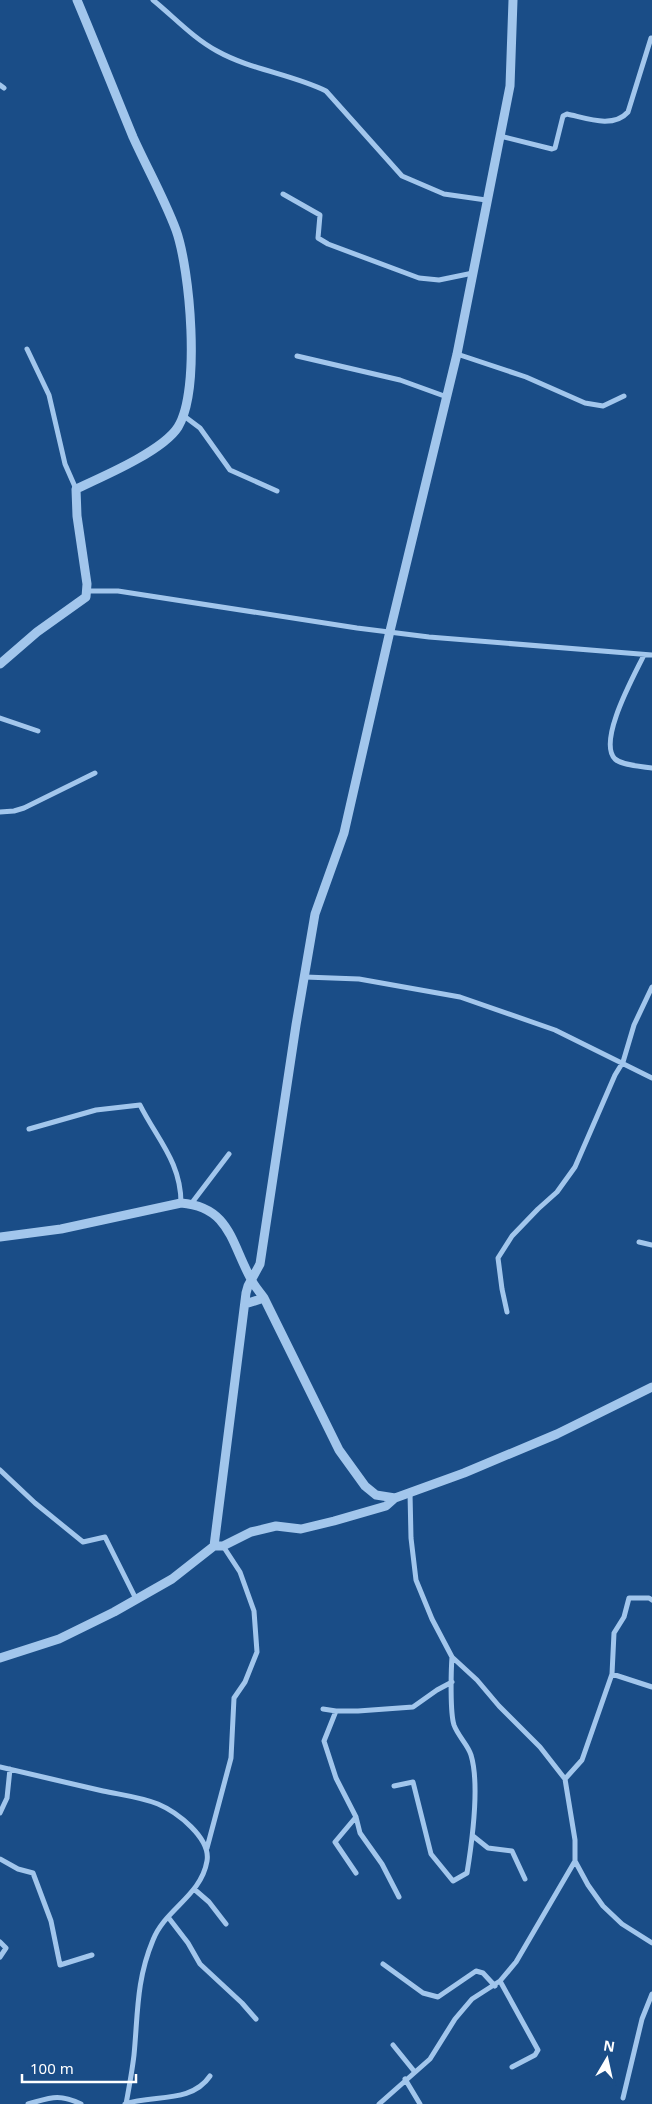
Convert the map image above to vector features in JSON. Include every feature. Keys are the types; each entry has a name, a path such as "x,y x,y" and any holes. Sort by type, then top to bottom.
{"street":[{"path":"76,489 139,458 169,437 178,428 184,416 190,392 192,352 183,255 176,230 133,136 77,0"},
{"path":"153,0 201,41 218,51 247,64 311,84 326,91 402,176 444,194 486,200"},
{"path":"210,2076 204,2086 190,2094 126,2104 134,2056 139,1984 152,1942 158,1930 176,1906 190,1895 207,1861 207,1848 231,1758 234,1698 245,1682 257,1652 254,1611 240,1572 219,1546 246,1293 260,1264 315,914 344,833 390,631 457,354 510,86 513,0"},
{"path":"500,136 552,149 555,148 563,116 567,114 610,121 622,119 628,112 651,38"},
{"path":"283,194 320,214 318,238 328,244 419,278 439,280 473,273"},
{"path":"0,664 37,632 80,602 88,591 77,516 76,489 65,464 49,395 27,349"},
{"path":"457,354 526,377 584,403 603,406 624,396"},
{"path":"297,356 400,380 447,397"},
{"path":"184,416 200,428 230,470 277,492"},
{"path":"88,591 118,591 429,637 652,655"},
{"path":"644,655 621,704 609,744 614,758 620,762 652,768"},
{"path":"0,718 38,731"},
{"path":"0,812 24,808 95,773"},
{"path":"305,977 359,979 460,997 555,1030 594,1051 622,1062 652,1078"},
{"path":"507,1312 498,1258 517,1230 558,1192 575,1167 614,1075 622,1062 634,1025 652,987"},
{"path":"29,1129 96,1110 140,1105 167,1149 181,1184 181,1203"},
{"path":"191,1204 206,1187 229,1154"},
{"path":"0,1238 60,1229 181,1203 200,1206 218,1216 228,1229 251,1280 264,1298 343,1456 365,1486 376,1495 395,1498"},
{"path":"639,1242 652,1246"},
{"path":"245,1304 264,1298"},
{"path":"0,1658 59,1638 172,1579 219,1546 251,1532 276,1526 301,1529 370,1512 386,1506 395,1498 530,1446 652,1386"},
{"path":"0,1470 35,1504 83,1542 105,1537 136,1599"},
{"path":"410,1493 411,1538 416,1580 432,1619 452,1657 477,1680 540,1746 565,1779 575,1840 575,1862 603,1906 622,1924 652,1943"},
{"path":"565,1779 582,1760 612,1674 614,1633 624,1617 629,1598 649,1598 652,1600"},
{"path":"394,1786 413,1782 420,1817 431,1854 453,1881 467,1873 473,1836 474,1784 471,1755 454,1725 451,1699 452,1657"},
{"path":"612,1674 652,1688"},
{"path":"322,1709 336,1712 412,1707 452,1682"},
{"path":"336,1712 324,1741 336,1778 356,1817 360,1833 382,1864 399,1898"},
{"path":"0,1767 126,1795 160,1805 172,1812 201,1836 207,1848"},
{"path":"0,1813 7,1798 10,1769"},
{"path":"356,1817 335,1842 356,1873"},
{"path":"473,1836 488,1848 512,1851 525,1879"},
{"path":"0,1859 18,1869 33,1873 51,1921 60,1966 92,1955"},
{"path":"379,2104 430,2058 455,2019 472,1999 495,1986 516,1962 575,1862"},
{"path":"194,1889 209,1902 226,1924"},
{"path":"168,1917 188,1943 200,1964 256,2019"},
{"path":"0,1942 6,1948 0,1957"},
{"path":"383,1964 423,1993 438,1996 476,1971 483,1973 495,1986"},
{"path":"500,1981 538,2050 535,2056 512,2068"},
{"path":"623,2098 642,2019 652,1994"},
{"path":"393,2044 414,2071"},
{"path":"405,2079 420,2104"},
{"path":"28,2104 52,2096 71,2099 81,2104"}]}
